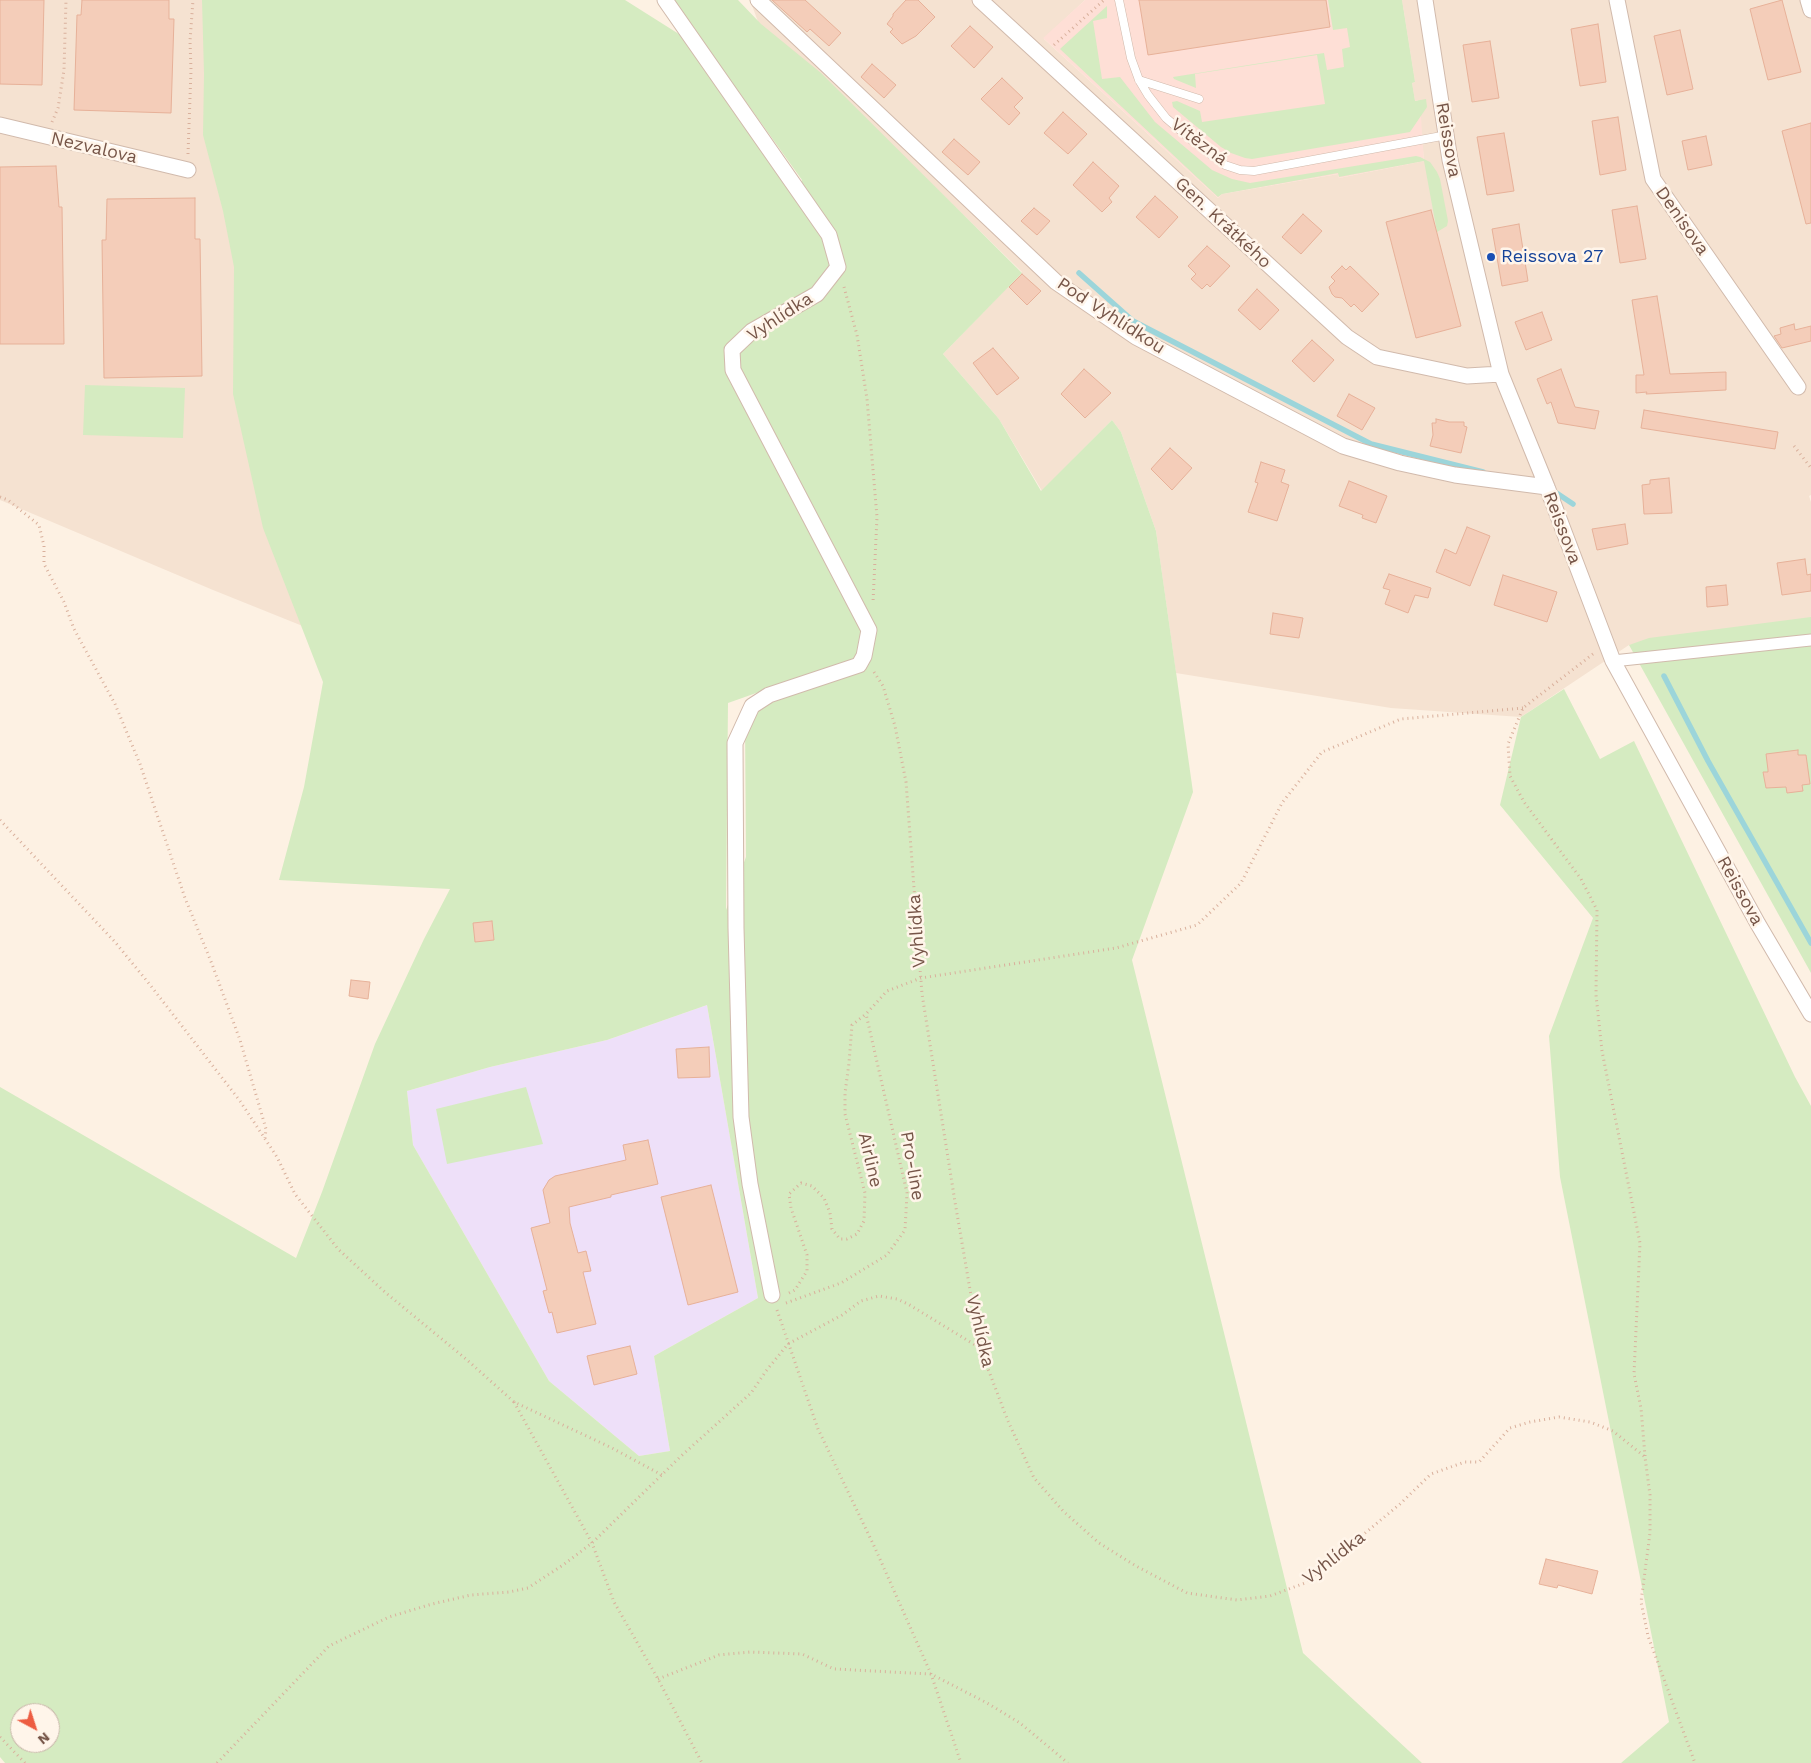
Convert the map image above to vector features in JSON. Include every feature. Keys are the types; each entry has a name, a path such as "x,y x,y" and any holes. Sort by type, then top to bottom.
{"street":[{"path":"665,0 829,235 838,267"},
{"name":"Pod Vyhlídkou","path":"758,0 1056,282 1136,337 1343,446 1400,463 1455,475 1546,487"},
{"name":"Gen. Krátkého","path":"980,0 1354,342 1376,357 1467,376 1501,374"},
{"name":"Reissova","path":"1425,0 1450,160 1501,374 1613,661 1758,924 1811,1014"},
{"name":"Denisova","path":"1617,0 1653,179 1798,387"},
{"path":"1808,0 1811,10"},
{"name":"Nezvalova","path":"0,125 188,170"},
{"name":"Vyhlídka","path":"838,267 817,294 752,331 732,350 733,370 869,630"},
{"path":"774,1301 750,1184 741,1117 736,928 735,743 752,706 768,695 859,665 864,656 869,630"},
{"path":"1613,661 1811,640"}],"lane":[{"name":"Vítězná","path":"1119,0 1131,58 1139,80 1166,118 1225,165 1240,170 1254,171 1447,135"},
{"path":"1139,80 1199,99"}],"path":[{"path":"46,136 58,108 62,84 66,43 66,0"},
{"path":"188,170 187,143 192,70 190,41 193,0"},
{"path":"1042,57 1104,0"},
{"path":"838,267 857,335 867,399 877,517 874,596 869,630"},
{"path":"1794,446 1811,468"},
{"path":"0,497 8,500 39,525 44,546 44,564 64,602 74,629 115,704 140,764 185,898 240,1040 266,1129 266,1139"},
{"path":"1606,644 1523,708 1508,744 1510,776 1524,802 1581,879 1597,910 1596,995 1602,1051 1640,1244 1634,1374 1641,1408 1650,1495 1650,1533 1641,1602 1648,1636 1695,1763"},
{"name":"Vyhlídka","path":"864,656 883,686 896,726 906,782 921,978 955,1202 980,1348 1008,1421 1034,1478 1063,1511 1099,1543 1187,1593 1237,1600 1270,1596 1305,1583 1400,1504 1431,1474 1464,1462 1479,1462 1510,1428 1559,1417 1590,1422 1613,1431 1645,1457"},
{"path":"866,1014 887,991 921,978 1116,948 1197,925 1241,883 1282,803 1322,752 1401,719 1523,708"},
{"path":"0,820 115,942 217,1070 266,1139 295,1194 338,1249 514,1402 612,1448 662,1475"},
{"name":"Pro-line","path":"774,1301 841,1283 887,1255 905,1230 907,1193 866,1014"},
{"name":"Airline","path":"774,1301 795,1290 807,1271 807,1255 791,1208 789,1194 801,1183 812,1186 824,1198 830,1213 832,1228 840,1239 847,1239 857,1234 864,1221 865,1194 845,1114 845,1093 852,1025 866,1014"},
{"path":"217,1763 329,1646 389,1617 432,1604 471,1595 509,1592 528,1588 592,1543 751,1393 766,1370 788,1344 842,1315 861,1301 879,1296 908,1304 980,1348"},
{"path":"774,1301 818,1429 876,1548 931,1674 961,1763"},
{"path":"514,1402 592,1543 614,1602 658,1679 702,1763"},
{"path":"658,1679 719,1655 750,1652 802,1654 834,1669 931,1674 987,1703 1020,1723 1068,1763"},
{"path":"0,1736 25,1763"}],"shaded area":[{"path":"0,0 518,0 320,633 0,500"},
{"path":"750,0 1085,0 1044,39 1218,198 1222,194 1338,174 1339,178 1424,161 1418,100 1415,101 1412,83 1415,82 1402,0 1811,0 1811,495 1809,496 1811,502 1811,618 1629,645 1521,717 1391,708 1176,673 1156,531 1121,432 1112,420 1042,491 999,419 943,354 1022,272 867,121 780,81"},
{"path":"1085,0 1402,0 1415,82 1412,83 1415,101 1418,100 1421,117 1424,161 1339,178 1338,174 1222,194 1218,198 1043,38"},
{"path":"707,1005 758,1298 654,1356 670,1451 639,1456 549,1381 413,1145 407,1091 490,1067 607,1040"}],"green space":[{"path":"202,0 625,0 682,36 796,199 802,180 673,0 738,0 761,24 821,73 1022,273 943,354 999,419 1041,491 1112,420 1121,432 1156,531 1193,792 1132,960 1303,1653 1422,1763 5,1763 0,1757 0,1087 296,1258 322,1192 375,1044 424,939 450,889 279,880 304,787 323,682 263,528 233,394 234,267 223,211 203,135","holes":["824,669 779,699 757,710 745,722 746,857 726,910 728,703","707,1005 758,1298 654,1356 670,1451 639,1456 549,1381 413,1145 407,1091 490,1067 607,1040"]},
{"path":"1328,0 1402,0 1415,82 1412,83 1415,101 1426,99 1427,107 1410,132 1252,159 1231,153 1221,147 1173,107 1172,102 1177,101 1200,111 1202,122 1325,104 1317,55 1195,74 1196,88 1173,77 1324,53 1327,70 1344,67 1342,49 1350,47 1347,28 1333,30"},
{"path":"1107,6 1107,18 1093,21 1102,79 1120,77 1155,122 1212,170 1232,179 1250,183 1416,156 1430,162 1437,172 1448,221 1447,226 1437,232 1424,161 1339,177 1338,173 1222,194 1218,197 1060,49"},
{"path":"85,385 185,388 183,438 83,435"},
{"path":"1811,617 1811,973 1629,645 1649,638"},
{"path":"1564,689 1600,759 1634,741 1795,1077 1811,1106 1811,1763 1621,1763 1669,1722 1560,1177 1549,1036 1593,918 1500,805 1521,717"},
{"path":"526,1087 543,1144 447,1164 436,1109"}],"building":[{"path":"0,0 44,0 42,85 0,84"},
{"path":"82,0 169,0 169,19 174,19 171,113 74,110 77,15 81,15"},
{"path":"772,0 805,0 841,33 829,46 810,29 807,32"},
{"path":"906,0 918,0 935,17 916,36 902,44 890,32 893,29 887,24 893,14"},
{"path":"1139,0 1326,0 1330,27 1148,55"},
{"path":"1782,0 1801,72 1768,80 1750,9"},
{"path":"1598,24 1606,82 1580,86 1571,29"},
{"path":"970,26 993,47 974,68 951,46"},
{"path":"1680,30 1693,89 1667,95 1654,36"},
{"path":"1490,41 1499,98 1472,102 1463,45"},
{"path":"872,64 896,85 884,98 861,77"},
{"path":"1002,78 1023,98 1014,107 1020,113 1009,125 981,99"},
{"path":"1063,112 1087,134 1068,154 1044,133"},
{"path":"1618,117 1626,170 1600,175 1592,121"},
{"path":"1811,123 1811,223 1806,224 1782,131"},
{"path":"1504,133 1514,191 1487,195 1477,137"},
{"path":"1706,136 1712,165 1688,170 1682,141"},
{"path":"954,139 980,162 968,175 942,152"},
{"path":"1093,162 1119,186 1109,198 1112,202 1102,212 1073,185"},
{"path":"56,166 59,207 62,207 64,344 0,344 0,167"},
{"path":"1155,196 1178,217 1159,238 1136,217"},
{"path":"195,198 195,239 200,239 202,376 104,378 102,240 106,240 107,199"},
{"path":"1637,206 1646,259 1620,263 1612,210"},
{"path":"1034,208 1050,221 1037,235 1021,221"},
{"path":"1431,210 1461,326 1416,338 1386,222"},
{"path":"1303,214 1322,231 1301,254 1282,237"},
{"path":"1519,224 1528,281 1502,286 1492,229"},
{"path":"1207,246 1230,266 1210,287 1207,284 1202,289 1191,279 1196,274 1188,266"},
{"path":"1342,266 1346,270 1350,266 1379,294 1362,312 1354,304 1351,307 1342,298 1335,297 1332,294 1329,287 1335,281 1331,277"},
{"path":"1022,274 1041,291 1027,305 1009,287"},
{"path":"1257,289 1279,310 1260,330 1238,310"},
{"path":"1657,296 1670,374 1726,372 1726,390 1636,393 1636,375 1644,375 1632,300"},
{"path":"1542,312 1552,340 1526,350 1515,322"},
{"path":"1794,324 1795,330 1811,326 1811,341 1782,348 1774,336 1781,334 1780,328"},
{"path":"1312,340 1334,360 1314,382 1292,361"},
{"path":"993,348 1019,378 997,395 973,363"},
{"path":"1084,369 1111,393 1085,418 1061,394"},
{"path":"1561,369 1575,407 1599,411 1595,429 1558,423 1551,402 1547,404 1537,379"},
{"path":"1349,394 1375,408 1362,430 1337,416"},
{"path":"1644,410 1778,432 1775,449 1641,428"},
{"path":"1436,419 1449,422 1464,422 1464,426 1467,427 1461,453 1430,446 1433,435 1432,423 1436,423"},
{"path":"1170,448 1192,468 1172,490 1151,469"},
{"path":"1261,462 1285,470 1281,482 1289,485 1277,521 1248,512 1258,483 1255,482"},
{"path":"1669,478 1672,513 1644,514 1642,485 1650,484 1650,480"},
{"path":"1349,481 1387,496 1376,523 1362,518 1363,515 1339,506"},
{"path":"1625,524 1628,544 1597,550 1592,529"},
{"path":"1467,527 1490,536 1470,586 1436,572 1445,549 1456,554"},
{"path":"1805,559 1807,575 1811,574 1811,591 1782,595 1777,563"},
{"path":"1389,574 1431,588 1428,598 1415,595 1408,613 1385,604 1390,590 1383,588"},
{"path":"1503,575 1557,592 1547,622 1494,605"},
{"path":"1726,585 1728,605 1707,607 1706,587"},
{"path":"1273,613 1303,618 1299,638 1270,634"},
{"path":"1798,750 1798,755 1806,755 1810,784 1802,785 1803,791 1787,793 1786,787 1766,788 1763,772 1768,772 1766,754"},
{"path":"492,921 494,940 475,942 473,923"},
{"path":"351,980 370,982 368,999 349,996"},
{"path":"709,1047 710,1077 678,1078 676,1049"},
{"path":"648,1140 658,1184 569,1207 570,1223 578,1253 586,1251 591,1271 583,1272 596,1324 557,1333 552,1312 549,1313 543,1291 547,1290 531,1228 550,1223 543,1190 549,1180 555,1176 626,1160 623,1145"},
{"path":"711,1185 738,1292 688,1305 661,1197"},
{"path":"630,1346 637,1374 594,1385 587,1356"},
{"path":"1546,1559 1598,1571 1592,1594 1558,1585 1557,1588 1539,1584"}],"waterway":[{"path":"1079,273 1133,321 1371,444 1483,472"},
{"path":"1552,490 1573,504"},
{"path":"1664,676 1708,761 1811,943"}],"place":[{"name":"Reissova 27","path":"1491,257"}]}
